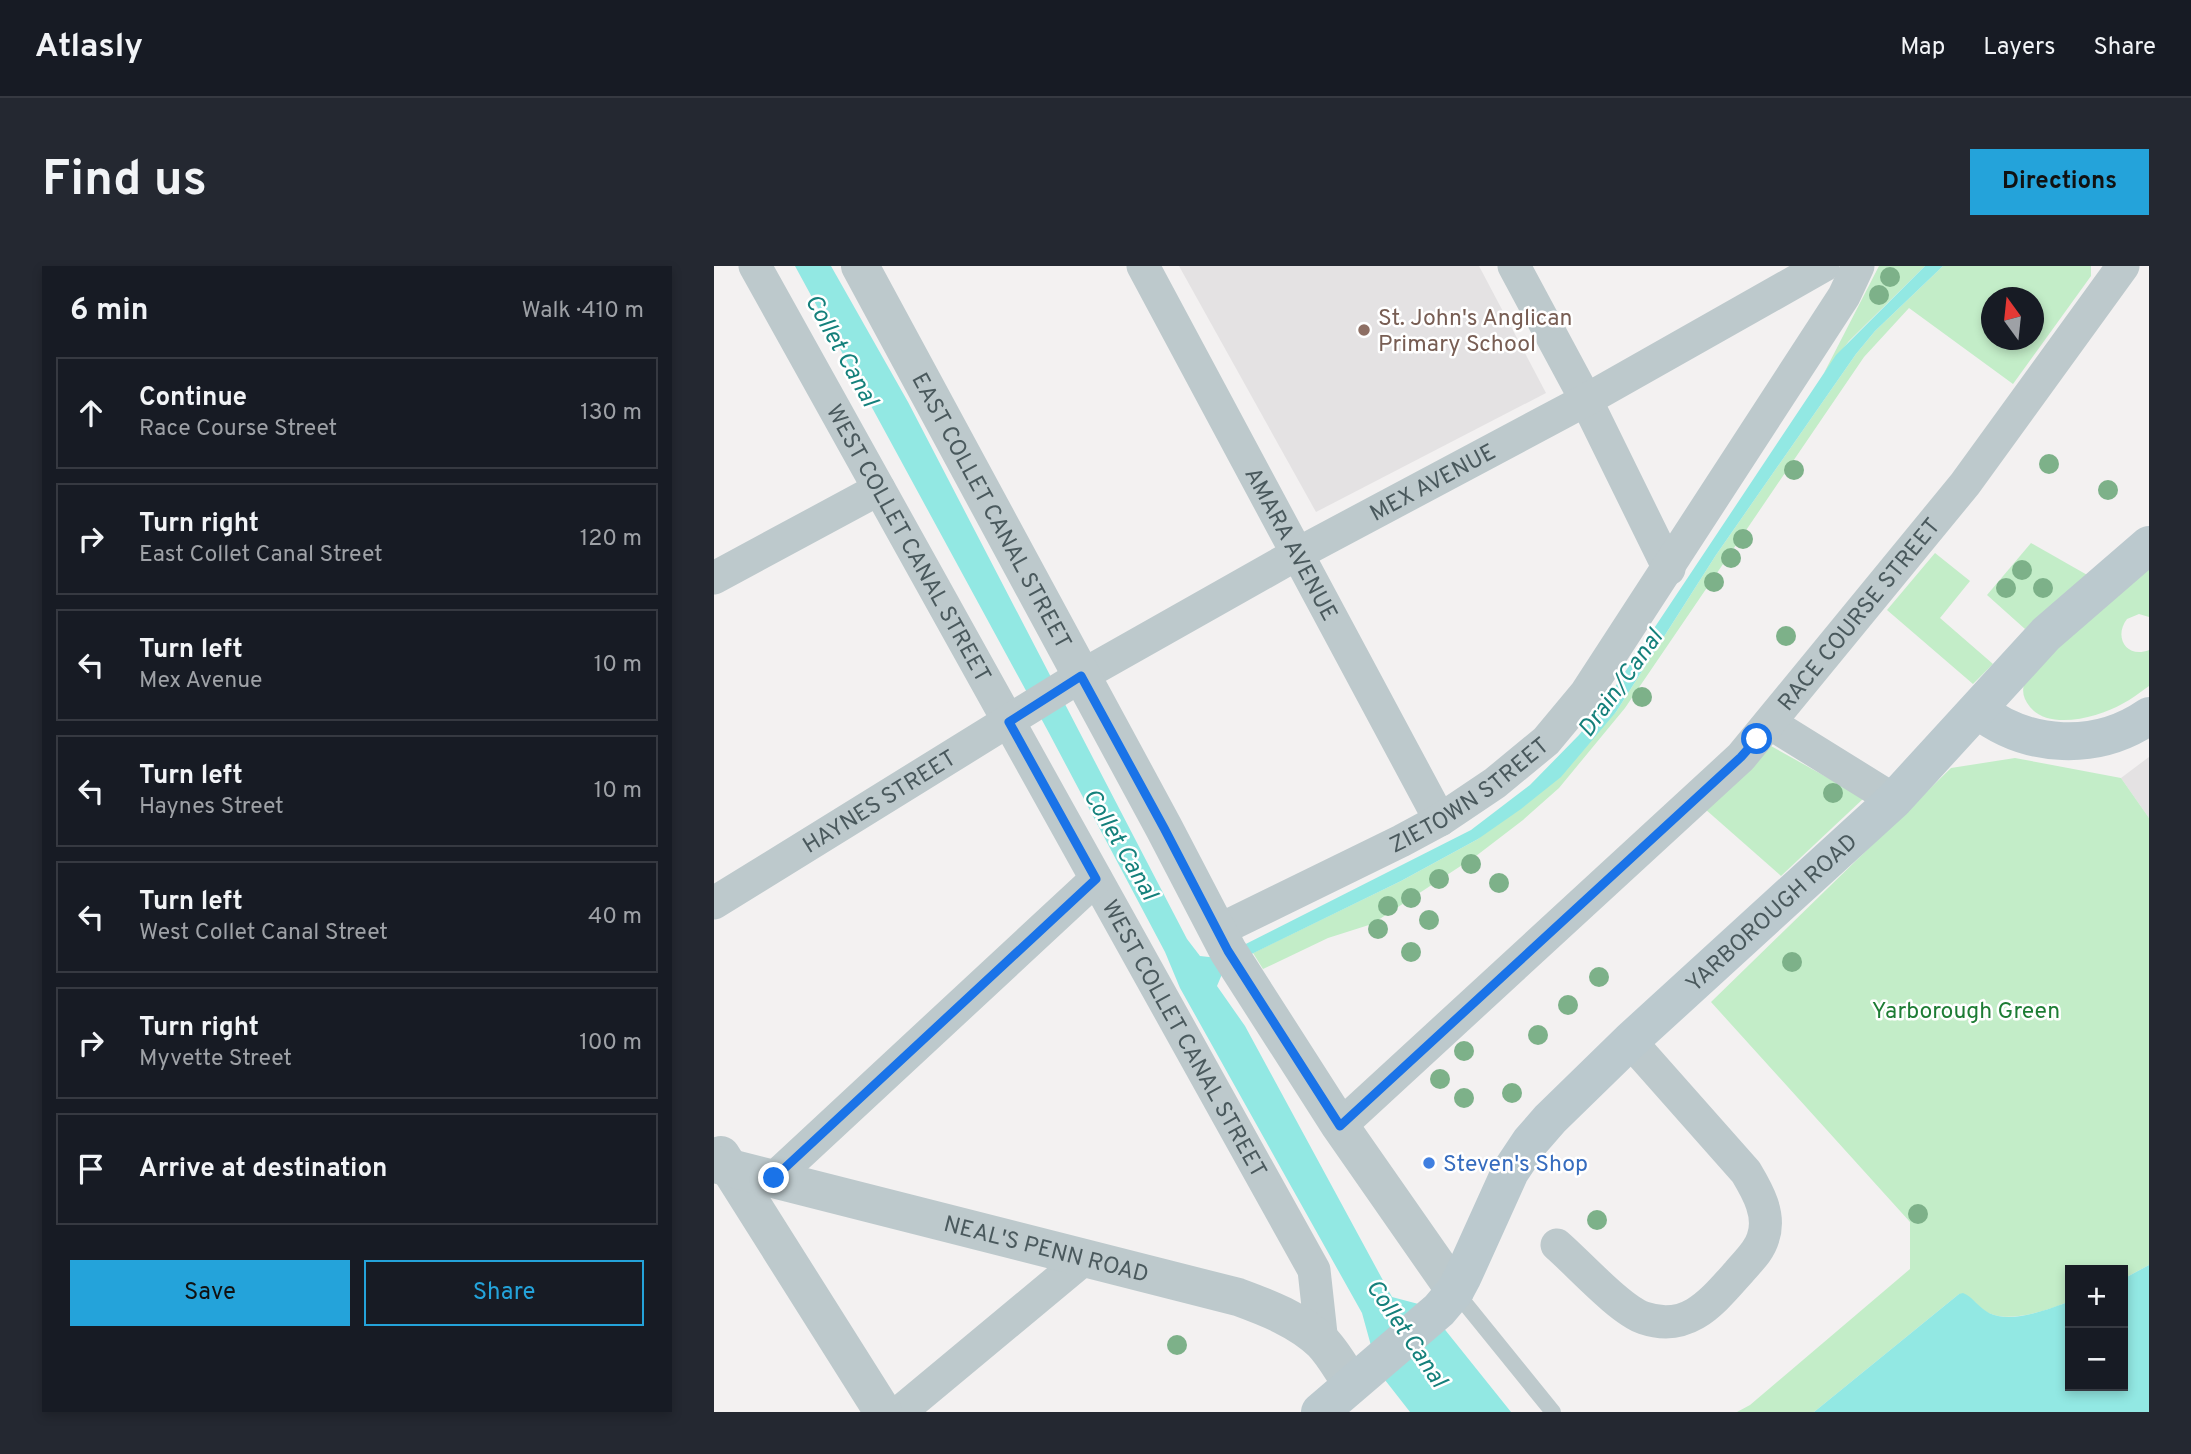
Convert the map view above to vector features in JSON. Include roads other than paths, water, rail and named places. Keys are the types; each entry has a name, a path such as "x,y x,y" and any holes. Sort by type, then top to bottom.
{"main road":[{"name":"YARBOROUGH ROAD","path":"1447,1301 1479,1244 1502,1187 1518,1160 1550,1119 1630,1041 1894,800 2046,634 2149,545"},
{"path":"1978,710 1996,724 2015,732 2072,742 2101,739 2121,732 2149,716"},
{"path":"1340,1396 1447,1301"}],"street":[{"name":"WEST COLLET CANAL STREET","path":"755,266 878,488 1045,698 1096,879 1314,1270 1322,1343"},
{"name":"EAST COLLET CANAL STREET","path":"860,266 1045,698 1164,828 1227,949 1447,1301"},
{"name":"AMARA AVENUE","path":"1143,266 1440,820"},
{"path":"1514,266 1586,400 1669,569"},
{"name":"MEX AVENUE","path":"1045,698 1297,554 1586,400 1823,266"},
{"name":"ZIETOWN STREET","path":"1227,949 1401,841 1440,820 1522,762 1566,719 1587,693 1669,569 1844,296 1858,266"},
{"name":"RACE COURSE STREET","path":"1340,1126 1731,766 1770,723 1965,484 2123,266"},
{"path":"714,578 878,488"},
{"name":"HAYNES STREET","path":"714,903 1045,698"},
{"path":"1770,723 1894,800"},
{"path":"774,1178 1096,879"},
{"path":"1558,1245 1622,1304 1642,1318 1664,1322 1688,1318 1708,1307 1756,1252 1763,1237 1766,1218 1758,1193 1746,1172 1630,1041"},
{"path":"717,1163 883,1412"},
{"name":"NEAL'S PENN ROAD","path":"717,1163 1238,1297 1267,1307 1295,1322 1322,1343 1340,1396"},
{"path":"900,1412 1085,1258"}],"lane":[{"path":"1447,1301 1553,1412"}],"water":[{"path":"795,266 831,266 908,402 1187,939 1200,956 1218,958 1471,830 1530,785 1579,735 1603,705 1836,355 1925,266 1943,266 1875,331 1856,354 1716,555 1616,712 1561,777 1478,839 1401,881 1225,967 1217,986 1245,1026 1392,1297 1426,1306 1511,1412 1410,1412 1378,1371 1362,1313 1180,988 1165,952 1049,733"},
{"path":"2149,1265 2149,1412 1814,1412 1963,1293 1989,1313 2008,1317 2030,1314 2065,1303 2065,1391 2128,1391 2128,1276"}],"place":[{"name":"St. John's Anglican Primary School","path":"1364,330"},
{"name":"Steven's Shop","path":"1429,1163"}],"water label":[{"name":"Collet Canal","path":"842,350"},
{"name":"Drain/Canal","path":"1620,683"},
{"name":"Collet Canal","path":"1121,844"},
{"name":"Collet Canal","path":"1407,1333"}],"park label":[{"name":"Yarborough Green","path":"1966,1010"}]}
